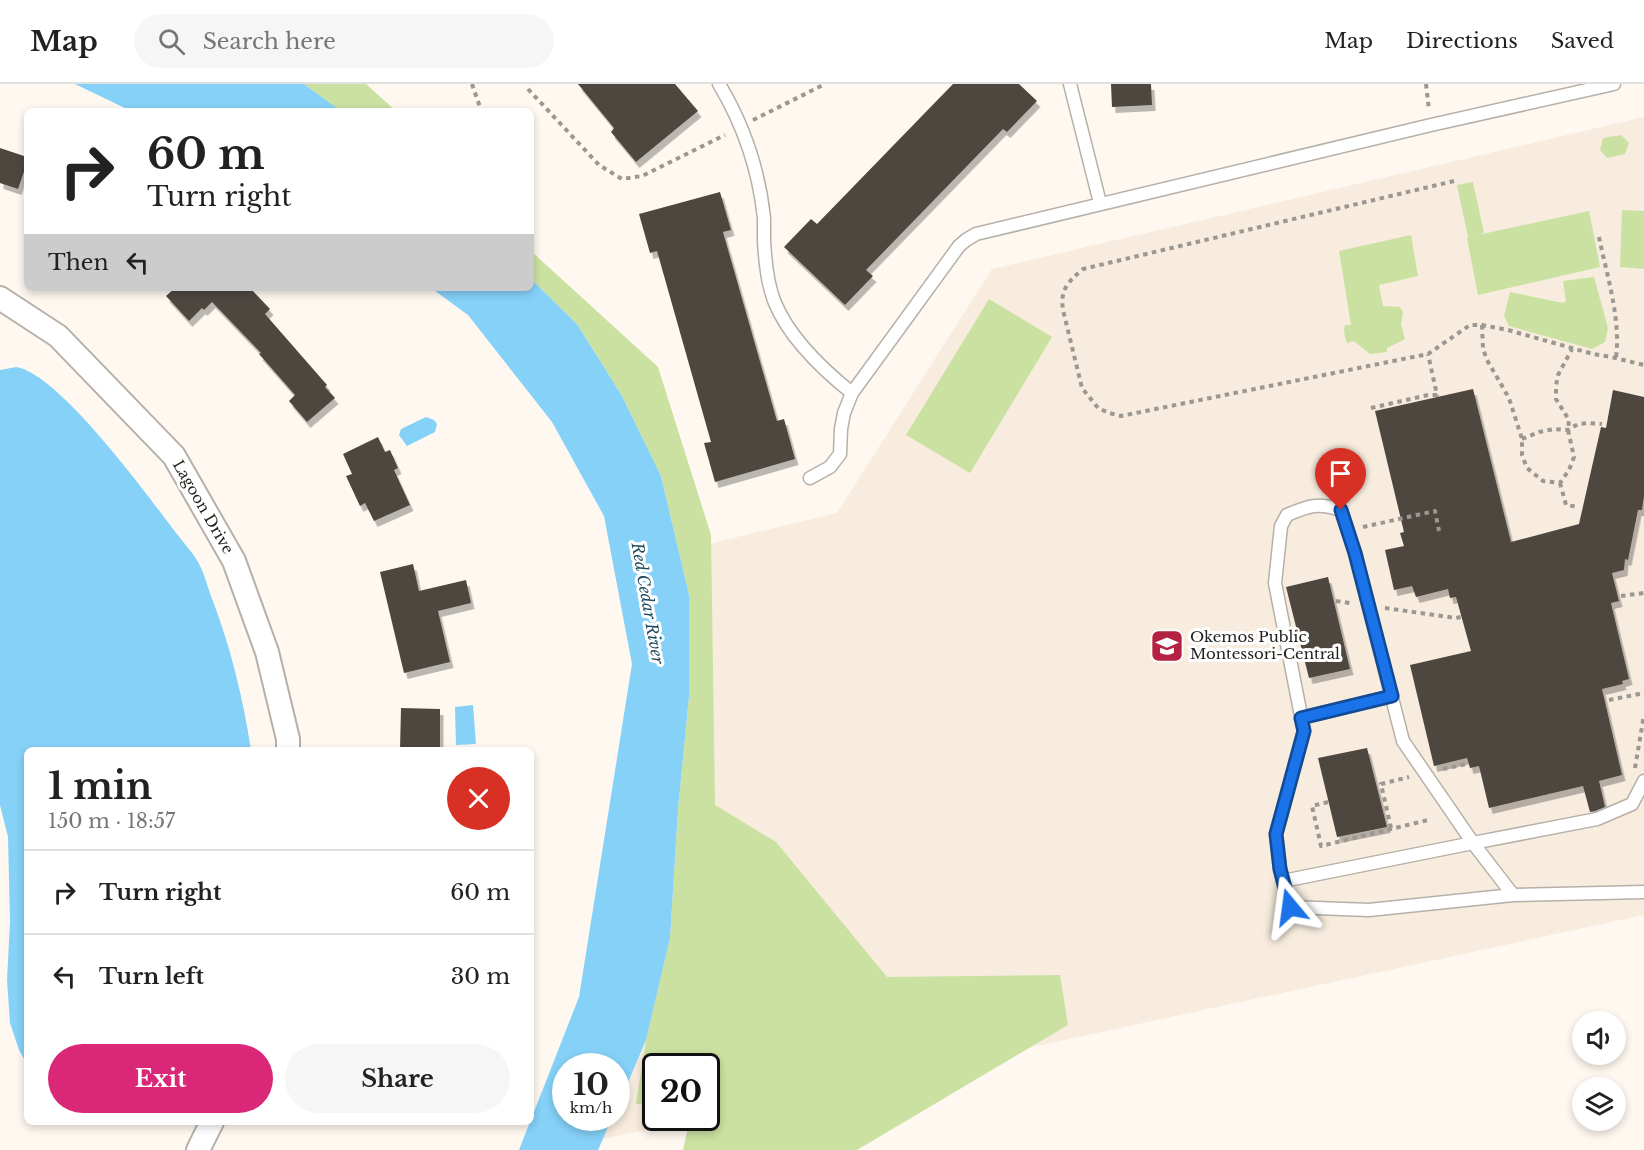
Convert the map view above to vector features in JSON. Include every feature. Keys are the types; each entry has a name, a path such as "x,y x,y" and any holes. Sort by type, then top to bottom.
{"street":[{"name":"Lagoon Drive","path":"0,298 58,336 174,456 234,561 267,652 288,747"},
{"path":"198,1150 210,1125"}],"lane":[{"path":"719,84 741,127 758,183 764,220 765,259 776,303 789,328 807,351 852,393"},
{"path":"1070,84 1100,203"},
{"path":"810,478 830,467 840,454 843,413 852,393 954,253 966,240 976,234 1431,125 1614,84"},
{"path":"1513,895 1473,843 1403,741 1355,553 1341,510 1329,506 1310,506 1287,515 1281,526 1275,583 1304,731 1276,834 1280,869 1290,907 1369,910 1513,895 1644,892"},
{"path":"1301,718 1392,696"},
{"path":"1283,881 1597,819 1632,804 1639,779"}],"path":[{"path":"472,84 480,108"},
{"path":"528,89 599,165 622,179 642,176 692,153 825,84"},
{"path":"1426,84 1431,125"},
{"path":"1454,181 1083,269 1072,278 1061,297 1082,388 1098,408 1121,416 1428,354 1470,325 1508,330 1572,349 1644,365"},
{"path":"1599,237 1617,327 1616,358"},
{"path":"1482,325 1483,349 1509,398 1522,439 1522,454 1527,468 1543,481 1560,483"},
{"path":"1572,349 1558,375 1556,399 1569,420 1568,430 1574,457 1560,483 1566,505 1579,507"},
{"path":"1371,408 1437,395 1428,354"},
{"path":"1522,439 1554,429 1568,430 1578,424 1602,424"},
{"path":"1348,531 1435,511 1439,531"},
{"path":"1621,596 1644,593"},
{"path":"1336,601 1456,618 1461,616"},
{"path":"1609,700 1644,693"},
{"path":"1639,779 1644,715"},
{"path":"1328,802 1312,806 1322,846 1428,820"}],"shaded area":[{"name":"Okemos Public Montessori-Central","path":"1644,117 1644,915 720,1114 720,1053 642,1053 642,1131 603,1139 606,1131 630,1131 630,1078 646,1040 689,595 679,551 837,513 992,269"}],"green space":[{"path":"304,84 366,84 393,108 337,108"},
{"path":"1621,135 1629,143 1625,154 1607,158 1600,150 1603,138"},
{"path":"1473,182 1484,233 1478,235 1589,211 1600,267 1478,295 1457,185"},
{"path":"1622,210 1644,211 1644,269 1620,267"},
{"path":"1411,235 1418,276 1379,285 1383,306 1400,307 1403,312 1401,324 1405,339 1387,348 1387,352 1370,354 1354,341 1347,343 1345,325 1351,325 1339,251"},
{"path":"534,254 658,367 711,535 715,805 776,842 887,977 1060,975 1068,1025 857,1150 683,1150 687,1131 720,1131 720,1053 644,1053 670,938 678,809 689,696 689,595 661,476 622,396 577,324 534,282"},
{"path":"1594,277 1608,328 1605,342 1592,349 1509,326 1504,316 1510,292 1563,303 1566,301 1563,281"},
{"path":"989,299 1052,337 970,473 906,435"},
{"path":"642,1066 642,1104 636,1104"}],"water":[{"path":"75,84 304,84 337,108 125,108"},
{"name":"Red Cedar River","path":"534,282 577,324 622,396 661,476 689,595 689,696 678,809 670,938 646,1040 630,1078 630,1053 557,1053 579,997 632,664 604,516 552,422 468,315 435,291 534,291"},
{"path":"16,367 33,374 77,411 123,464 198,562 230,652 250,747 24,747 24,1059 10,1023 7,980 10,922 8,837 0,805 0,370"},
{"path":"426,417 437,424 435,432 407,446 399,435 401,429"},
{"path":"473,705 476,744 456,745 455,707"},
{"path":"552,1066 552,1131 606,1131 598,1150 519,1150 529,1125 534,1125 534,1112"}],"building":[{"path":"578,84 675,84 698,111 636,162 611,132 614,128"},
{"path":"953,84 1019,84 1037,101 1007,132 1003,129 866,270 873,276 845,305 784,247 811,219 817,224"},
{"path":"1111,84 1151,84 1152,105 1112,107"},
{"path":"0,148 24,156 24,172 18,189 0,183"},
{"path":"720,192 731,230 723,232 777,421 784,419 795,459 715,482 704,443 711,442 657,251 650,253 639,214"},
{"path":"172,291 253,291 270,309 265,314 327,385 325,387 335,398 307,422 289,401 295,395 259,354 261,353 212,302 189,321 166,296"},
{"path":"1473,389 1511,542 1579,524 1601,427 1606,428 1613,390 1644,397 1642,510 1638,510 1624,570 1612,573 1619,601 1611,603 1629,679 1622,681 1623,684 1602,689 1622,775 1599,781 1605,807 1595,811 1590,812 1583,786 1489,808 1479,766 1470,768 1467,758 1434,766 1410,665 1471,651 1456,597 1450,598 1448,589 1416,597 1412,586 1394,590 1385,550 1404,546 1400,533 1404,532 1375,411"},
{"path":"378,437 385,452 390,450 398,468 394,470 410,505 374,521 365,503 360,506 346,476 352,474 343,454"},
{"path":"413,564 419,591 466,580 471,603 438,611 450,662 404,673 380,572"},
{"path":"1328,577 1350,669 1309,678 1286,587"},
{"path":"401,708 440,709 440,747 400,747"},
{"path":"1367,748 1387,827 1337,837 1318,758"}],"place":[{"name":"Okemos Public Montessori-Central","path":"1167,646"}],"route":[{"path":"1290,907 1280,869 1276,834 1304,731 1301,718 1392,696 1355,553 1341,510"}]}
